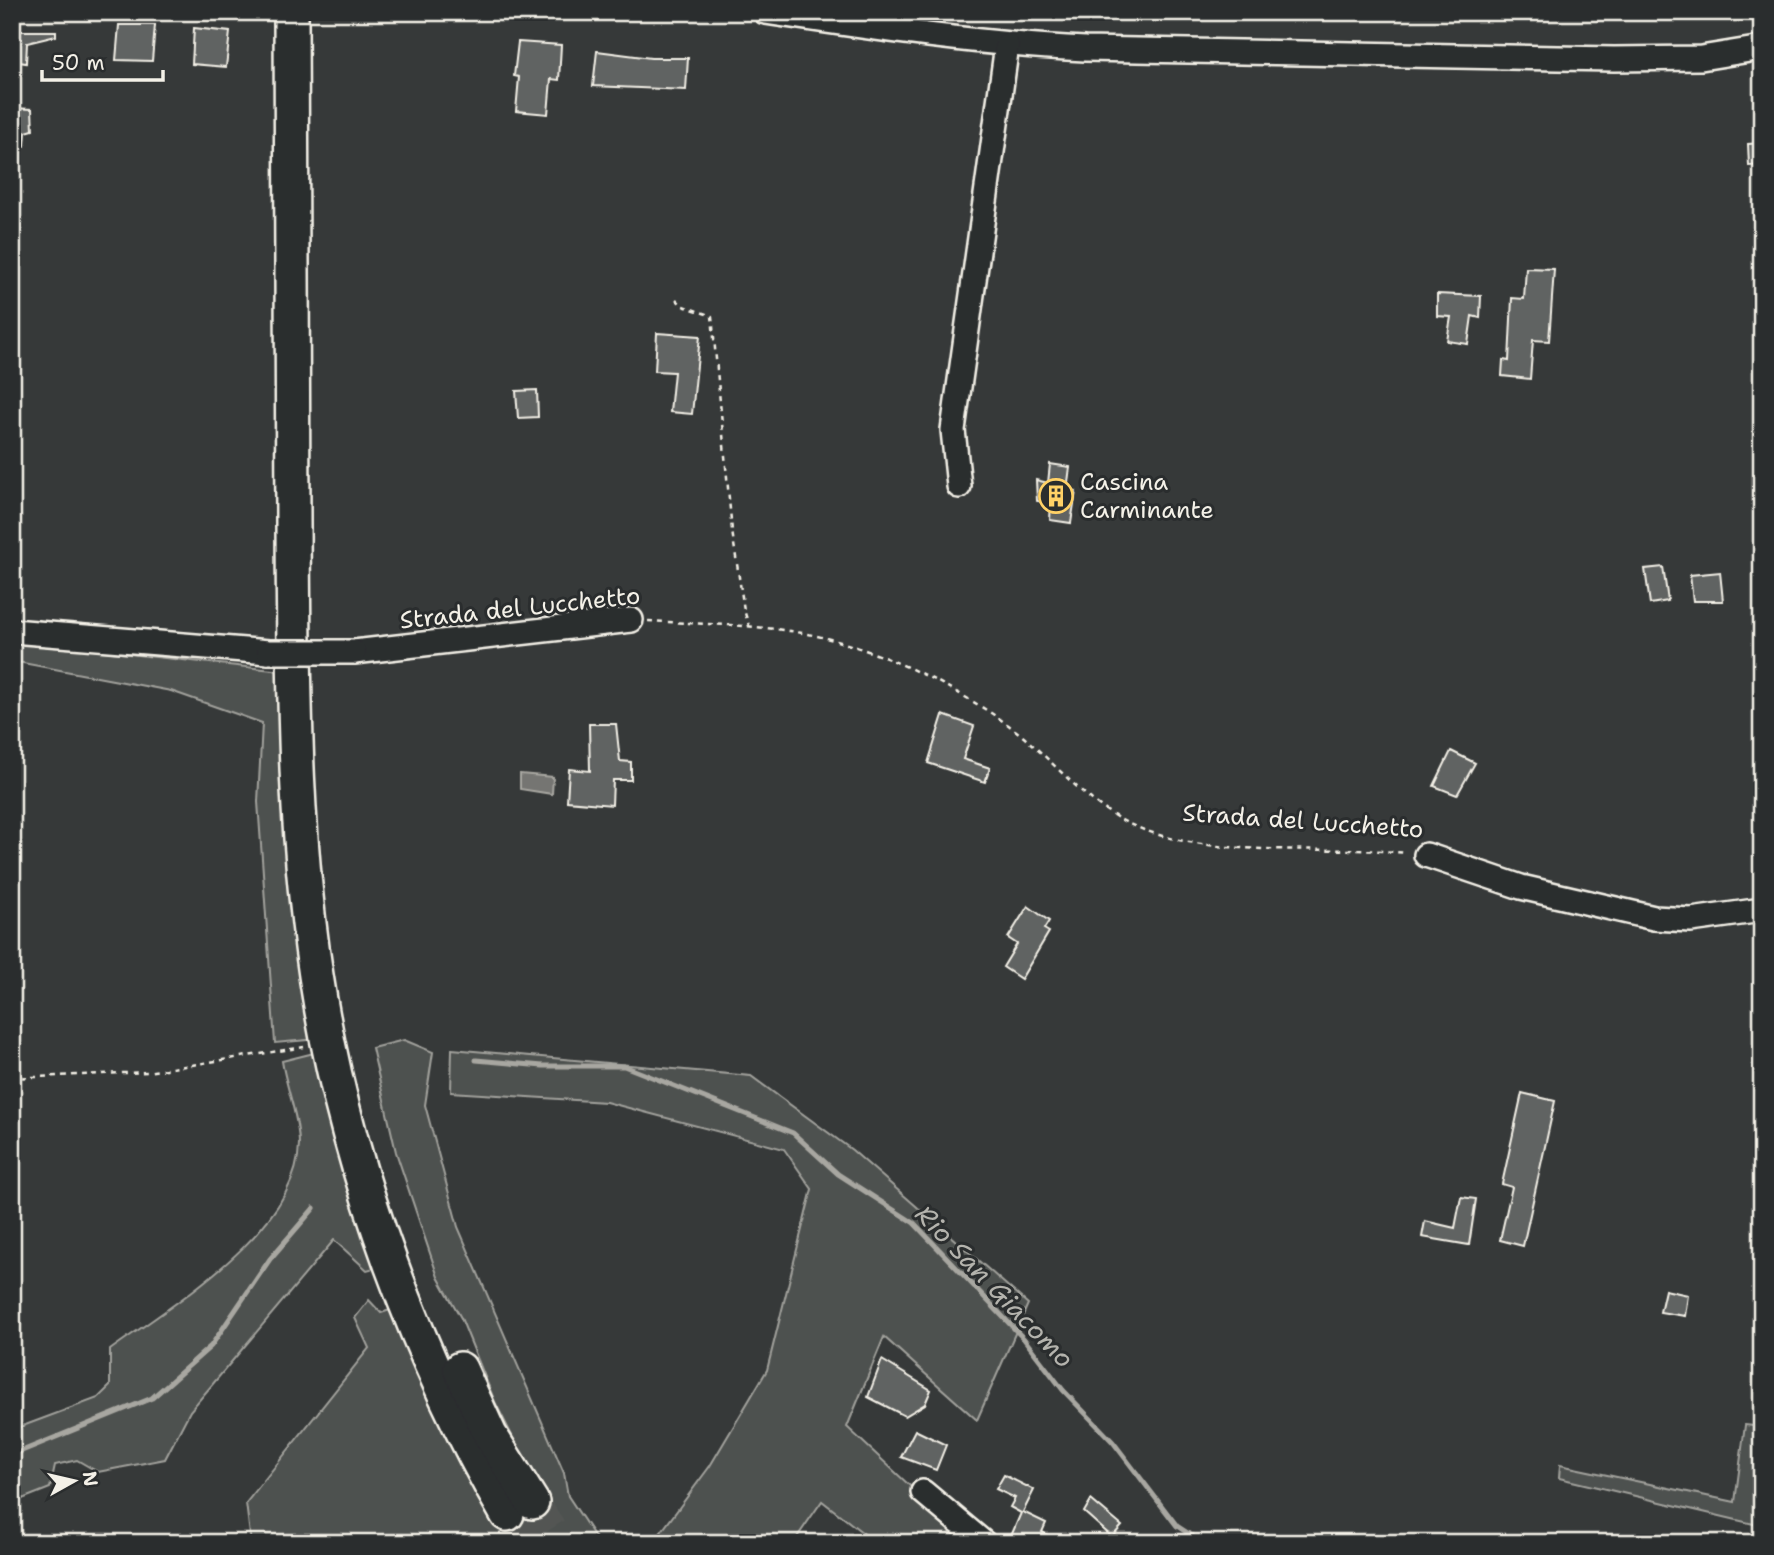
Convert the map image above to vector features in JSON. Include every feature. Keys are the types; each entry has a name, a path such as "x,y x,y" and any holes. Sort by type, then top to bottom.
{"highway":[{"path":"291,12 294,683 304,880 320,1002 351,1133 394,1272 472,1454 519,1508 490,1435 413,1267 382,1171 358,1083 337,979 322,868 315,680 313,12"}],"street":[{"path":"765,12 1007,45 1614,60 1701,58 1762,48"},
{"path":"959,486 953,430 1007,45"},
{"name":"Strada del Lucchetto","path":"12,631 269,652 354,652 631,620"},
{"name":"Strada del Lucchetto","path":"1426,855 1521,887 1654,918 1691,919 1762,910"},
{"path":"923,1492 984,1543"}],"path":[{"path":"676,299 683,306 712,316 732,531 744,610 749,626"},
{"name":"Strada del Lucchetto","path":"631,620 793,631 851,645 904,664 1008,724 1104,811 1139,828 1174,839 1221,846 1426,855"},
{"path":"12,1078 147,1072 304,1047"}],"shaded area":[{"path":"12,641 281,671 279,759 283,819 318,1039 275,1043 258,802 262,723 171,691 12,661"},
{"path":"520,774 553,777 552,794 520,789"},
{"path":"404,1040 433,1052 425,1105 458,1227 564,1473 568,1496 599,1543 251,1543 246,1503 369,1348 355,1318 369,1300 381,1313 396,1308 544,1499 495,1402 461,1318 438,1277 396,1152 372,1048"},
{"path":"452,1049 751,1076 852,1150 1028,1304 977,1420 884,1337 847,1427 971,1543 876,1543 822,1501 793,1543 653,1543 710,1466 767,1370 812,1189 784,1149 606,1102 451,1092"},
{"path":"318,1052 385,1265 367,1270 334,1240 190,1411 165,1459 98,1472 77,1460 55,1465 50,1488 12,1503 12,1430 98,1398 110,1386 110,1350 228,1262 255,1235 278,1206 293,1176 299,1144 282,1061"},
{"path":"1745,1425 1762,1427 1762,1526 1559,1478 1560,1465 1735,1502"}],"building":[{"path":"119,25 155,25 152,61 116,60"},
{"path":"194,28 230,32 226,67 192,64"},
{"path":"12,31 56,31 56,36 27,43 26,63 12,61"},
{"path":"518,42 561,45 559,80 551,79 548,114 516,111 519,77 514,76"},
{"path":"597,51 651,58 688,58 686,90 593,86"},
{"path":"12,108 32,109 33,130 26,132 25,146 12,145"},
{"path":"1762,143 1762,165 1749,166 1748,144"},
{"path":"1526,268 1554,269 1549,341 1533,340 1530,379 1502,376 1503,360 1509,361 1512,298 1524,299"},
{"path":"1437,294 1481,296 1480,318 1472,316 1468,344 1447,341 1451,317 1437,316"},
{"path":"657,333 700,336 692,414 670,412 674,372 655,371"},
{"path":"537,390 538,417 518,418 516,391"},
{"name":"Cascina Carminante","path":"1050,464 1070,467 1067,490 1076,491 1071,523 1050,520 1051,503 1037,501 1036,480 1048,483"},
{"path":"1663,567 1668,601 1650,604 1645,569"},
{"path":"1720,572 1723,601 1693,601 1690,575"},
{"path":"943,715 974,726 963,759 990,768 985,782 928,763"},
{"path":"589,724 616,724 620,761 631,762 631,780 613,780 612,805 567,801 569,769 590,771"},
{"path":"1451,751 1475,763 1457,795 1434,786"},
{"path":"1028,906 1049,921 1044,929 1049,932 1021,979 1003,967 1017,944 1008,938"},
{"path":"1522,1093 1555,1101 1523,1246 1500,1240 1512,1187 1502,1184"},
{"path":"1461,1197 1476,1199 1469,1245 1422,1237 1425,1221 1455,1228"},
{"path":"1665,1290 1688,1295 1685,1316 1660,1312"},
{"path":"882,1360 931,1390 925,1404 905,1416 868,1397"},
{"path":"915,1430 946,1445 936,1470 901,1457"},
{"path":"1004,1475 1034,1490 1023,1512 1046,1523 1042,1532 1062,1543 1008,1543 1021,1513 1010,1507 1015,1498 996,1489"},
{"path":"1091,1500 1122,1526 1112,1537 1084,1512"}],"waterway":[{"name":"Rio San Giacomo","path":"476,1060 543,1066 624,1066 793,1133 838,1174 914,1223 1024,1339 1063,1390 1113,1442 1177,1526 1203,1543"},
{"name":"Rio San Giacomo","path":"12,1455 152,1398 211,1346 270,1259 314,1208"}],"tunnel":[{"path":"532,1502 559,1543"},
{"path":"507,1514 527,1543"}],"place":[{"name":"Cascina Carminante","path":"1056,496"}]}
